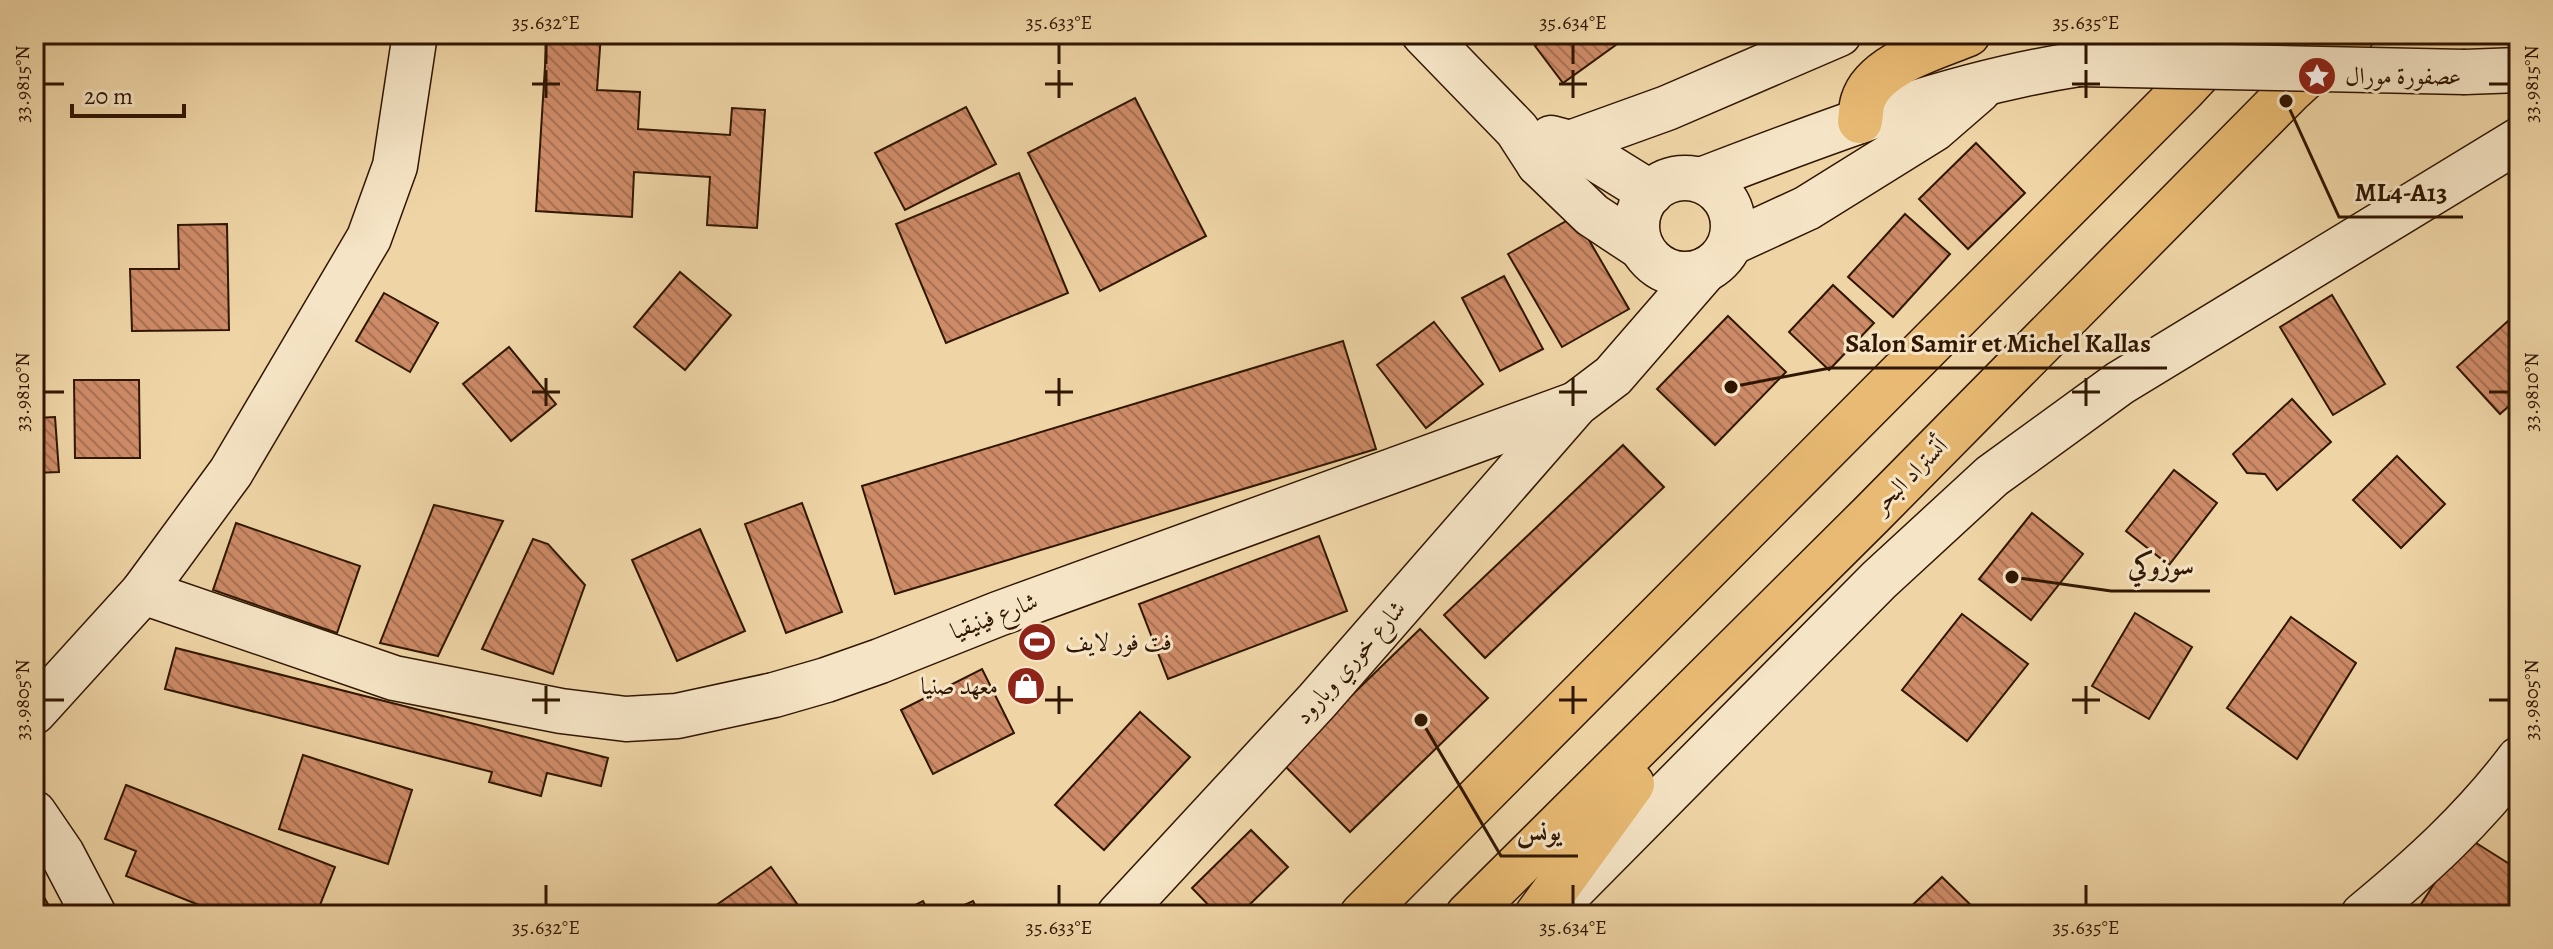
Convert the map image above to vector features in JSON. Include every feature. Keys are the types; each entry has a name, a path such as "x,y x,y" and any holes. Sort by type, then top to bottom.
{"highway":[{"path":"1860,121 1863,101 1882,74 1968,34"},
{"path":"1362,915 2183,90 2235,34"},
{"name":"أتستراد البحر","path":"1468,915 2290,91 2352,34"},
{"path":"1537,915 1647,765 1688,697"}],"street":[{"path":"34,712 143,592 231,472 369,238 395,166 415,34"},
{"path":"1424,34 1542,146 1592,215 1669,272 1687,275 1807,208 1934,129 1984,85"},
{"path":"1542,146 1667,108 1839,34"},
{"path":"1651,335 1648,256 1637,229 1640,209 1672,185 1945,94 2022,73 2079,64 2465,72 2519,70"},
{"path":"1667,108 1672,185"},
{"path":"1547,915 1879,580 1992,476 2120,383 2519,140"},
{"path":"1542,146 1672,185 1717,190 1729,205 1734,224 1718,256 1651,335 1613,376 1576,404"},
{"name":"شارع فينيقيا","path":"143,592 394,678 561,711 626,719 677,716 774,695 880,661 998,614 1576,404"},
{"name":"شارع خوري وبارود","path":"1119,915 1317,701 1576,404"},
{"path":"2363,915 2439,850 2489,798 2519,759"},
{"path":"34,813 62,854 94,915"}],"building":[{"path":"547,34 601,34 597,90 640,92 638,129 730,135 732,108 765,110 757,228 707,225 710,177 634,172 632,217 536,211"},
{"path":"1552,34 1631,34 1563,83 1535,46"},
{"path":"1135,98 1206,236 1100,291 1028,153"},
{"path":"966,107 996,164 905,210 875,153"},
{"path":"1976,143 2025,193 1968,249 1919,199"},
{"path":"1019,173 1068,293 946,343 896,224"},
{"path":"1905,214 1950,254 1893,317 1848,277"},
{"path":"1575,216 1629,309 1562,347 1508,254"},
{"path":"227,224 229,330 132,331 130,269 179,269 178,225"},
{"path":"680,272 731,315 685,370 634,327"},
{"path":"1504,276 1543,349 1500,371 1462,298"},
{"path":"1833,285 1874,323 1829,370 1789,332"},
{"path":"384,293 438,323 410,372 356,341"},
{"path":"2332,295 2385,384 2333,415 2280,327"},
{"path":"2519,311 2519,397 2500,414 2457,367"},
{"path":"1728,316 1786,372 1715,445 1657,389"},
{"path":"1434,322 1483,384 1426,428 1377,365"},
{"path":"1343,341 1376,449 895,594 862,486"},
{"path":"509,347 556,404 511,441 463,384"},
{"path":"74,380 139,380 140,458 75,458"},
{"path":"2292,399 2331,442 2277,490 2265,474 2247,473 2233,454"},
{"path":"55,417 59,472 34,473 34,418"},
{"path":"1623,445 1664,487 1485,658 1444,615"},
{"path":"2397,456 2445,504 2401,548 2353,500"},
{"path":"2174,470 2217,503 2169,565 2126,531"},
{"path":"802,503 842,612 786,633 745,524"},
{"path":"434,505 503,521 438,656 380,643"},
{"path":"2032,513 2083,554 2031,620 1979,579"},
{"path":"236,523 360,566 337,633 213,590"},
{"path":"700,529 745,631 677,661 632,560"},
{"path":"1319,536 1347,611 1168,679 1139,604"},
{"path":"533,539 548,544 585,585 553,674 482,649"},
{"path":"2135,613 2192,647 2149,719 2092,686"},
{"path":"1962,614 2028,664 1967,741 1902,690"},
{"path":"2291,617 2356,663 2297,759 2227,708"},
{"path":"1420,629 1488,698 1350,832 1282,763"},
{"path":"176,648 608,758 601,786 547,773 541,796 489,782 492,772 165,689"},
{"path":"982,669 1014,733 933,774 901,710"},
{"path":"1140,712 1190,757 1104,850 1055,805"},
{"path":"303,755 412,790 388,864 279,829"},
{"path":"126,785 335,867 316,915 224,915 126,876 136,851 105,839"},
{"path":"1251,830 1288,867 1239,915 1218,915 1192,888"},
{"path":"2465,836 2519,870 2519,888 2502,915 2414,915"},
{"path":"771,867 805,915 702,915"},
{"path":"1942,877 1981,915 1902,915"},
{"path":"39,888 54,915 34,915 34,890"},
{"path":"923,901 930,915 902,915 901,912"},
{"path":"973,901 980,915 942,915"}],"place":[{"name":"عصفورة مورال","path":"2317,76"},
{"name":"ML4-A13","path":"2286,101"},
{"name":"Salon Samir et Michel Kallas","path":"1731,387"},
{"name":"سوزوكي","path":"2012,577"},
{"name":"فت فور لايف","path":"1037,642"},
{"name":"معهد صنيا","path":"1026,686"},
{"name":"يونس","path":"1421,720"}]}
